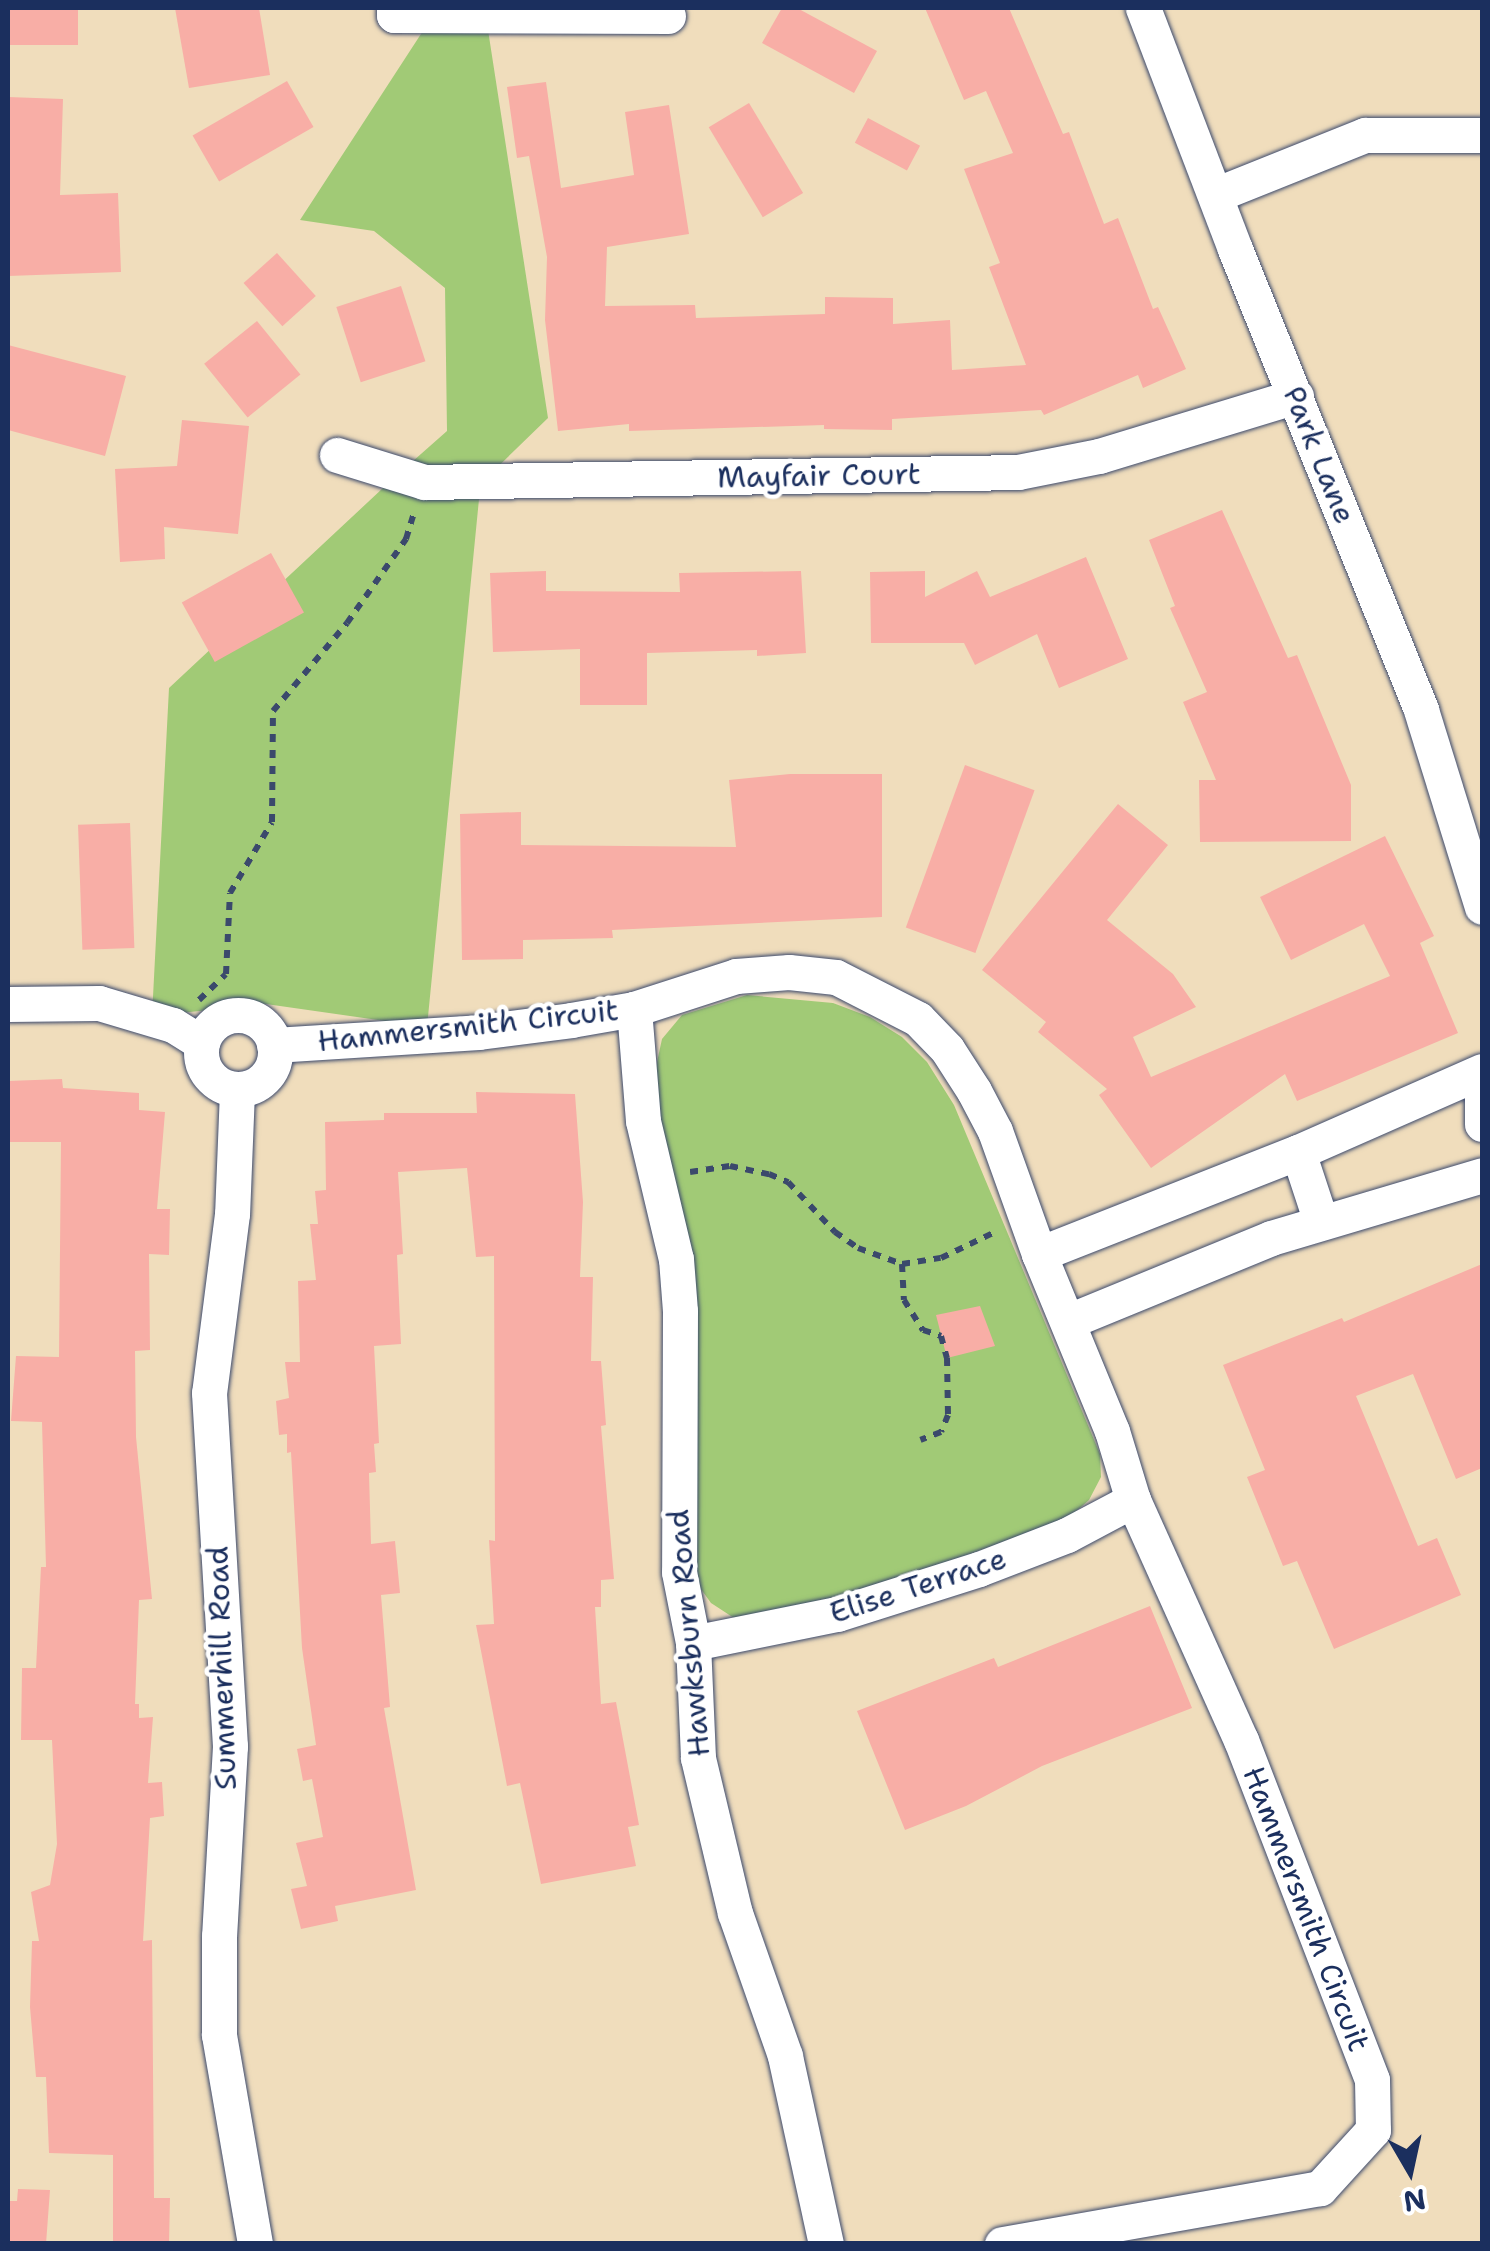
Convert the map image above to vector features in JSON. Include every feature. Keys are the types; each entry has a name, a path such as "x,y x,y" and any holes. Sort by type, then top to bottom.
{"street":[{"path":"394,8 394,16 668,16"},
{"name":"Park Lane","path":"1144,8 1421,710 1482,907"},
{"path":"1215,195 1365,135 1482,135"},
{"name":"Mayfair Court","path":"337,455 424,482 1018,472 1099,456 1296,396"},
{"name":"Hammersmith Circuit","path":"274,1045 479,1032 634,1010 736,976 788,972 836,977 881,997 918,1019 947,1049 995,1131 1025,1218 1112,1432 1133,1500 1241,1740 1372,2080 1372,2130 1320,2188 1002,2244"},
{"path":"8,1004 100,1003 187,1034 210,1074 222,1086 237,1091"},
{"name":"Hawksburn Road","path":"634,1010 644,1121 654,1178 676,1259 680,1310 679,1572 693,1643 698,1758 716,1848 785,2056 826,2244"},
{"name":"Hammersmith Circuit","path":"187,1034 236,1016 267,1028 274,1045 275,1063 263,1082 237,1091"},
{"path":"1039,1254 1298,1152 1482,1071"},
{"name":"Summerhill Road","path":"237,1091 232,1214 209,1392 230,1746 219,1936 219,2035 255,2244"},
{"path":"1482,1092 1482,1124"},
{"path":"1298,1152 1321,1222"},
{"path":"1070,1321 1271,1238 1482,1175"},
{"name":"Elise Terrace","path":"693,1643 837,1614 978,1569 1067,1535 1133,1500"}],"path":[{"path":"187,1034 226,974 230,894 272,822 273,711 347,622 406,539 424,482"},
{"path":"654,1178 730,1166 750,1167 788,1182 835,1232 858,1248 902,1264 942,1258 1025,1218"},
{"path":"902,1264 904,1300 923,1330 941,1336 946,1358 948,1415 941,1432 920,1440"}],"green space":[{"path":"432,17 486,17 548,418 480,484 387,484 447,431 445,288 374,231 300,220"},
{"path":"383,488 480,489 427,1027 266,1004 152,1016 169,688"},
{"path":"747,995 833,1003 870,1017 902,1037 927,1062 954,1105 1100,1454 1101,1477 1089,1500 1067,1519 848,1598 734,1618 711,1603 693,1578 667,1184 654,1076 662,1039 682,1015"}],"building":[{"path":"8,8 78,8 78,45 8,45"},
{"path":"175,8 259,8 270,75 189,88"},
{"path":"782,8 797,8 877,51 854,93 762,43"},
{"path":"925,8 1009,8 1063,134 1069,132 1104,224 1118,218 1153,309 1158,307 1186,369 1143,388 1138,375 1044,415 1041,410 892,419 892,430 824,429 824,425 629,431 629,424 558,431 545,320 547,257 529,156 517,158 507,87 546,82 561,188 634,175 625,112 669,105 689,234 607,247 605,306 695,305 696,318 825,314 825,297 893,298 893,324 950,320 952,370 1026,365 989,267 1000,263 964,169 1013,153 986,91 964,100"},
{"path":"287,81 314,127 219,181 193,136"},
{"path":"8,97 63,99 60,195 118,193 121,272 8,276"},
{"path":"749,103 803,193 763,217 709,127"},
{"path":"868,118 920,146 907,170 855,143"},
{"path":"277,253 316,296 282,326 244,283"},
{"path":"401,286 425,361 361,382 336,307"},
{"path":"257,321 300,375 248,417 204,364"},
{"path":"8,345 126,376 105,456 8,430"},
{"path":"182,420 249,426 238,534 164,527 165,559 120,562 115,469 177,466"},
{"path":"1222,510 1288,658 1297,655 1351,785 1351,841 1200,842 1199,780 1216,780 1183,702 1207,692 1170,608 1175,606 1149,540"},
{"path":"271,553 304,612 215,662 182,602"},
{"path":"1086,557 1128,659 1059,688 1037,634 975,665 964,643 871,643 870,572 925,571 925,597 977,571 990,597"},
{"path":"546,571 546,591 680,592 679,573 801,571 806,653 647,653 647,705 580,705 580,649 493,652 490,573"},
{"path":"965,765 1035,790 975,953 906,928"},
{"path":"790,774 882,774 882,917 612,930 613,938 523,940 523,959 462,960 460,814 521,812 521,845 736,847 729,780"},
{"path":"1118,804 1168,845 1107,920 1173,974 1196,1007 1133,1037 1151,1077 1390,976 1364,924 1291,960 1260,897 1385,836 1434,936 1420,943 1458,1033 1297,1101 1285,1074 1151,1168 1099,1095 1107,1089 1038,1032 1046,1022 982,970"},
{"path":"130,823 134,948 82,950 78,825"},
{"path":"62,1079 63,1088 139,1093 139,1110 165,1112 157,1209 170,1209 169,1255 149,1254 150,1350 135,1351 136,1437 152,1599 139,1600 135,1704 139,1704 139,1718 153,1717 148,1783 162,1782 164,1816 150,1818 143,1941 152,1940 154,2198 170,2198 169,2244 113,2244 113,2155 49,2153 46,2077 36,2077 30,2007 32,1941 39,1941 31,1892 50,1885 57,1844 52,1740 21,1740 22,1668 36,1668 41,1567 46,1567 42,1422 11,1421 16,1356 59,1357 61,1142 8,1142 8,1081"},
{"path":"476,1092 575,1094 583,1202 580,1277 593,1277 591,1361 601,1361 606,1425 601,1426 614,1579 601,1580 601,1607 595,1607 601,1704 616,1702 639,1825 628,1827 636,1866 541,1884 520,1783 507,1786 476,1625 494,1624 489,1540 495,1541 494,1256 476,1257 467,1168 398,1172 403,1254 397,1255 401,1344 374,1346 379,1443 374,1444 376,1472 369,1473 371,1544 395,1541 400,1593 381,1595 390,1707 384,1708 416,1890 335,1906 338,1921 301,1929 291,1889 307,1886 296,1843 323,1837 312,1779 303,1781 297,1749 316,1745 302,1648 291,1452 287,1453 287,1434 279,1435 276,1401 289,1398 285,1362 300,1362 298,1281 316,1280 310,1224 318,1224 315,1191 326,1190 325,1122 384,1120 384,1113 477,1113"},
{"path":"1482,1264 1482,1468 1456,1479 1413,1374 1356,1396 1418,1546 1437,1538 1461,1595 1334,1649 1297,1561 1283,1566 1247,1477 1265,1470 1223,1365 1342,1318 1344,1322"},
{"path":"980,1306 995,1346 947,1358 936,1315"},
{"path":"1150,1606 1192,1708 1042,1766 966,1806 905,1830 857,1711 994,1658 998,1667"},
{"path":"18,2189 50,2190 46,2244 8,2244 8,2201 17,2201"}]}
